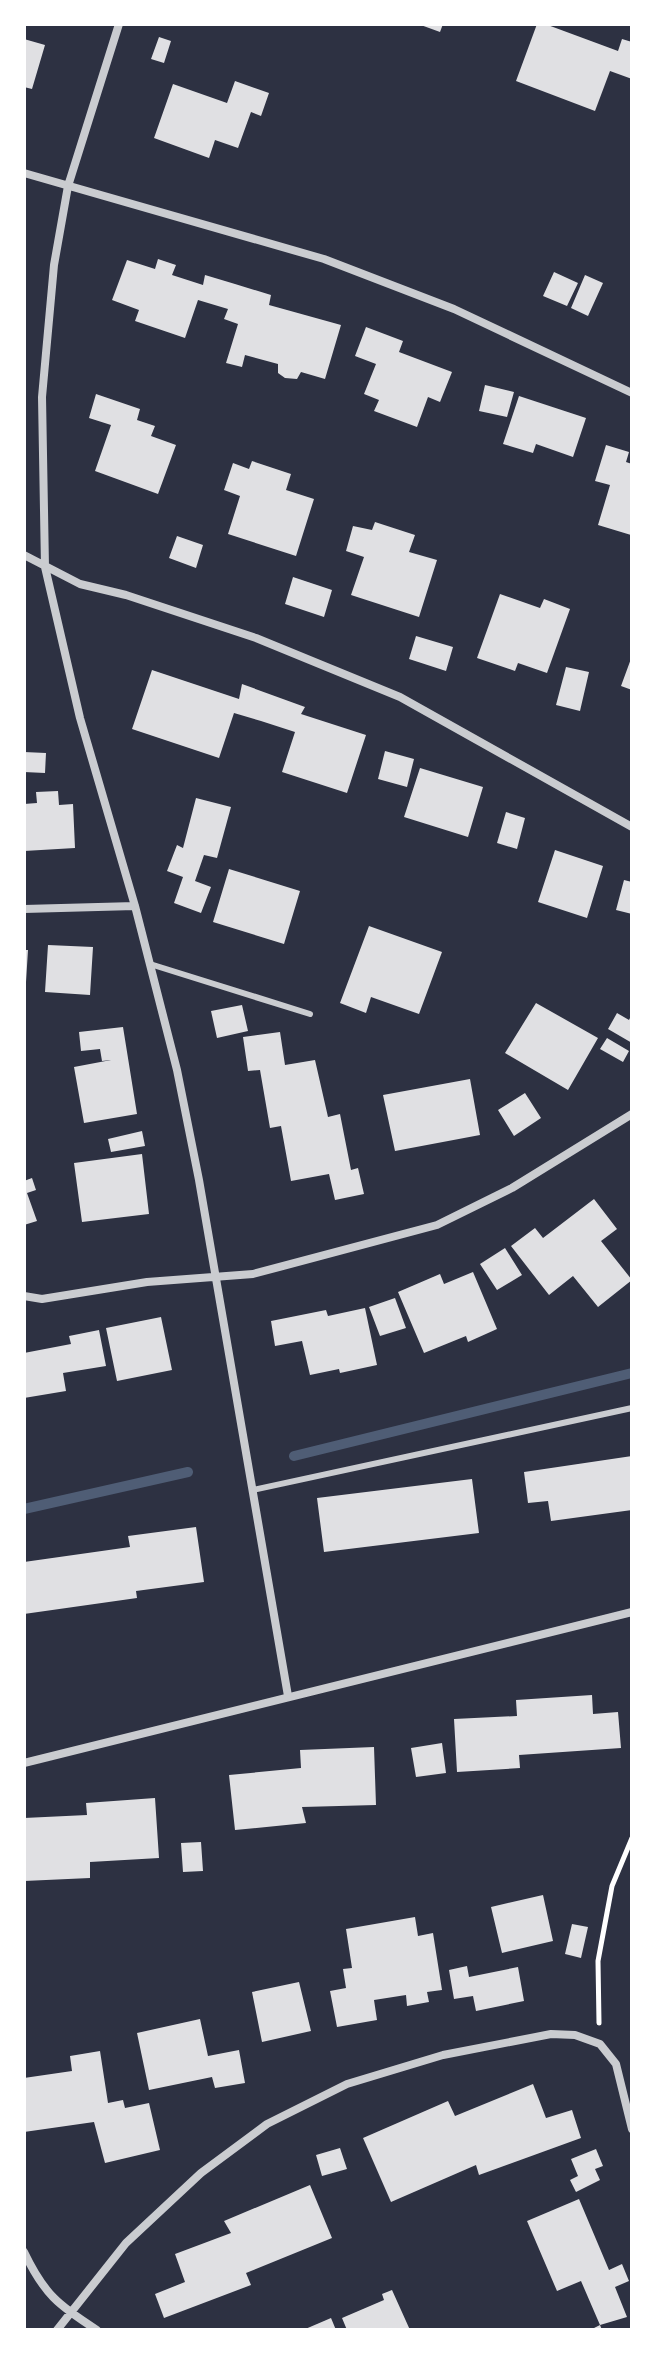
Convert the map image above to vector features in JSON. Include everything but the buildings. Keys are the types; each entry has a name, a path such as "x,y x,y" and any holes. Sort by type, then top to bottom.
{"street":[{"path":"119,24 68,186 54,265 42,397 45,567 80,718 135,906 177,1070 199,1180 288,1696"},
{"path":"24,173 324,259 454,309 632,393"},
{"path":"24,555 80,584 126,595 256,638 400,697 541,773 632,827"},
{"path":"24,909 135,906"},
{"path":"24,1296 42,1299 147,1282 253,1274 437,1225 512,1188 632,1114"},
{"path":"24,1763 632,1612"},
{"path":"57,2330 126,2243 201,2173 267,2124 347,2084 443,2055 551,2034 575,2035 600,2044 616,2064 632,2129"},
{"path":"24,2252 38,2282 52,2299 97,2330"}],"lane":[{"path":"150,964 310,1014"},
{"path":"253,1490 632,1408"}],"path":[{"path":"600,2044 598,1961 612,1886 632,1838"}],"waterway":[{"path":"294,1456 632,1373"},
{"path":"24,1509 188,1472"}]}
